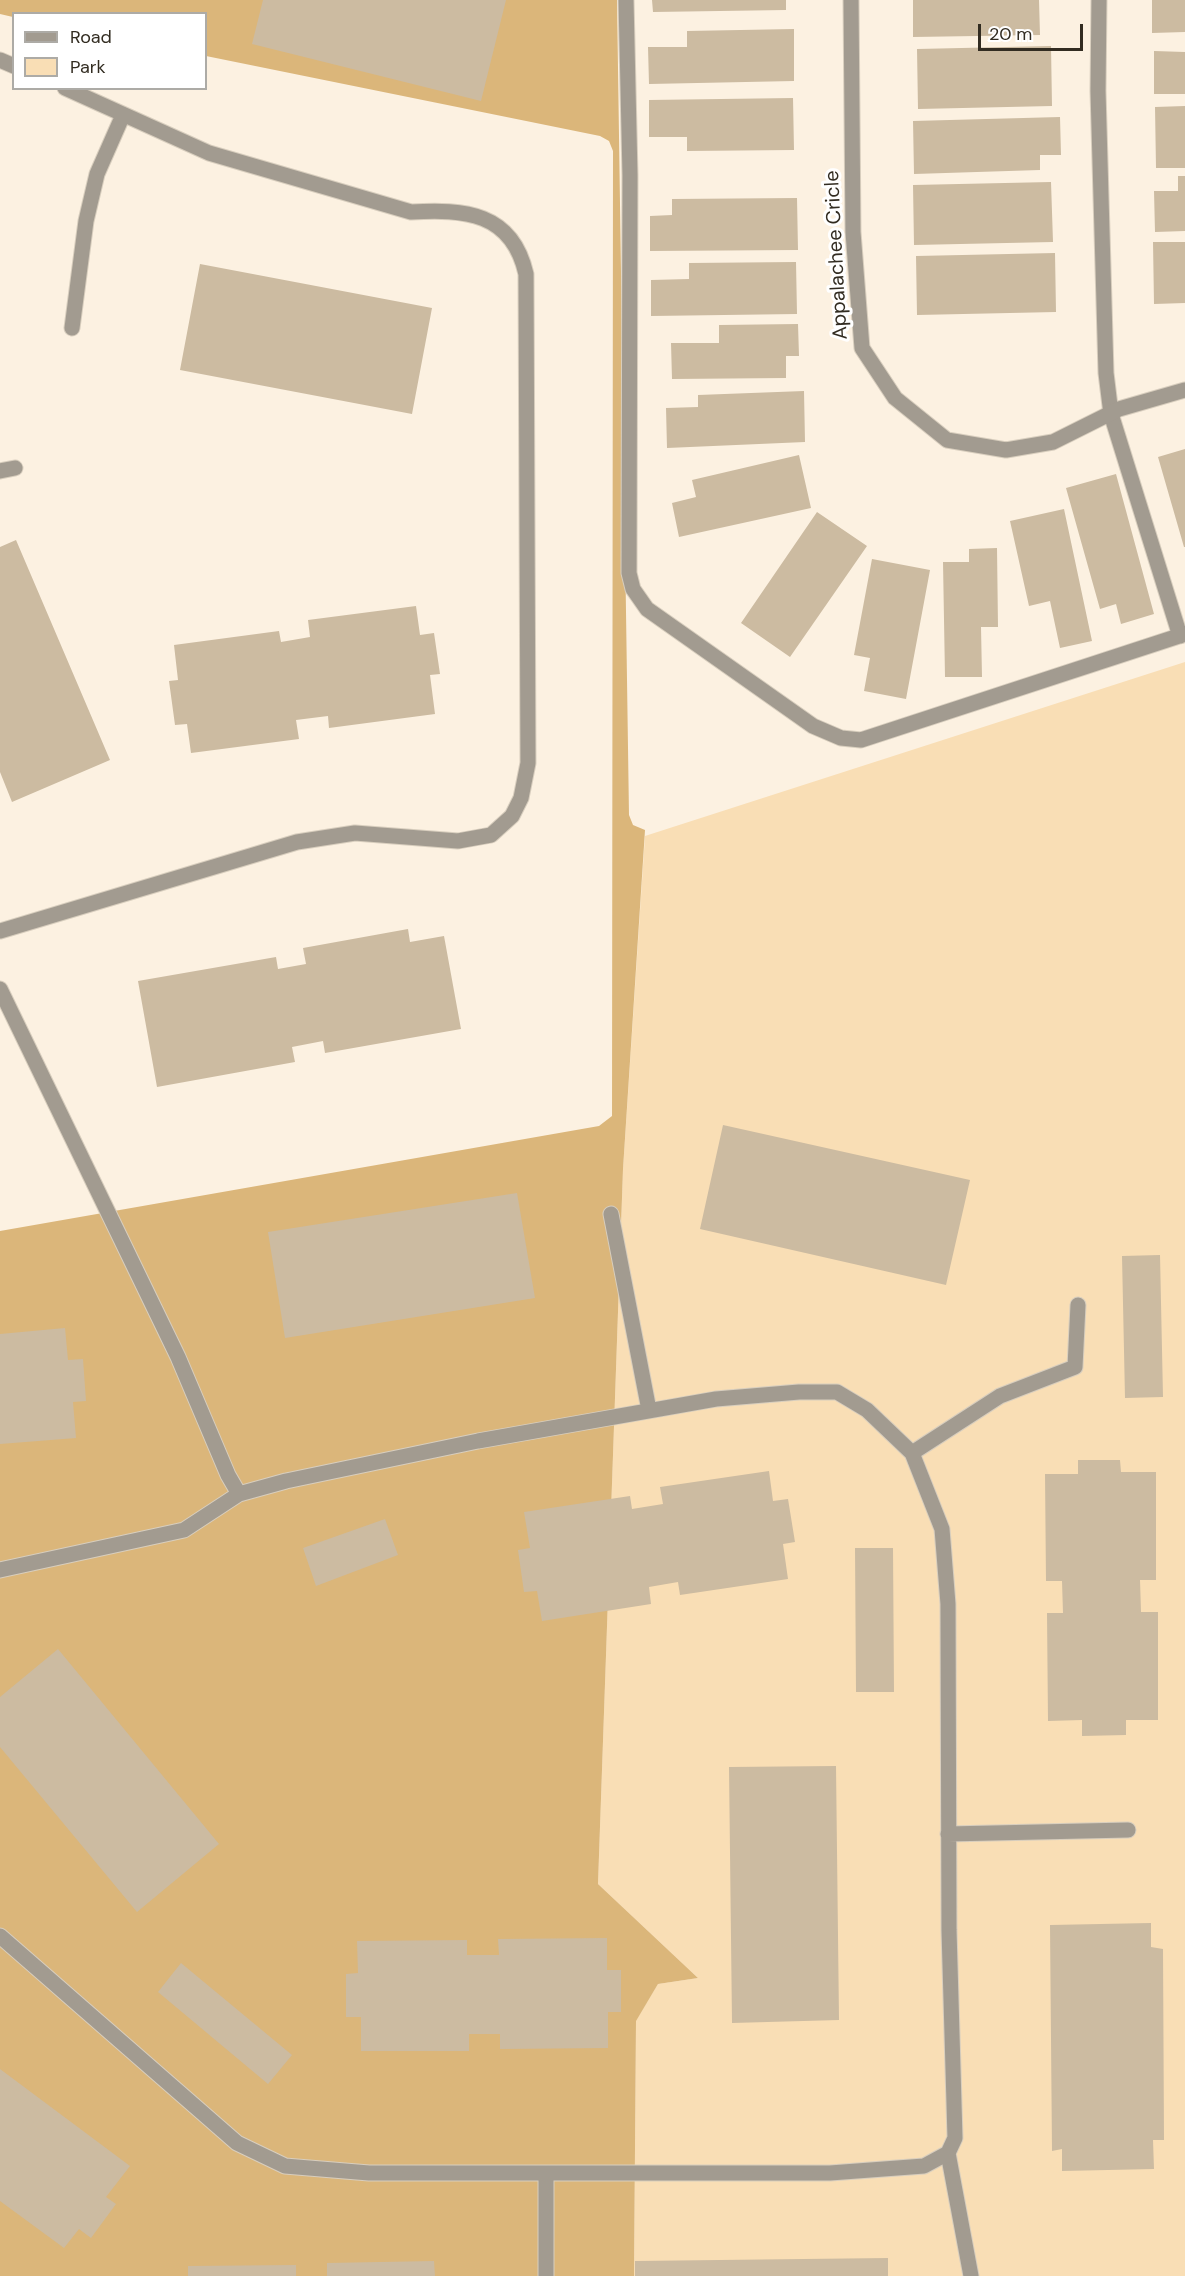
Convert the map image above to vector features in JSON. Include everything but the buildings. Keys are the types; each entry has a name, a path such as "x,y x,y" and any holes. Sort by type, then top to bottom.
{"street":[{"path":"626,0 630,175 629,573 633,589 647,609 813,726 841,738 861,740 1182,635 1111,414 1105,350 1098,91 1099,0"},
{"name":"Appalachee Cricle","path":"851,0 854,232 862,348 895,398 947,440 1006,450 1053,442 1111,414 1185,390"},
{"path":"0,931 297,842 356,833 458,841 491,835 512,816 521,798 528,763 526,274 521,255 507,234 490,221 469,213 445,210 411,212 209,153 69,90"},
{"path":"72,328 88,212 97,174 123,115"},
{"path":"0,989 178,1357 228,1475 239,1494"},
{"path":"611,1214 649,1410"},
{"path":"912,1453 1000,1396 1075,1367 1078,1305"},
{"path":"0,1570 184,1530 239,1494 286,1481 478,1441 717,1399 800,1392 837,1392 867,1410 912,1453 942,1529 948,1604 949,1930 955,2138 948,2153 971,2276"},
{"path":"948,1834 1128,1830"},
{"path":"0,1936 237,2143 285,2166 369,2173 830,2173 924,2166 948,2153"},
{"path":"546,2173 546,2276"}],"green space":[{"path":"1185,662 1185,2276 634,2276 636,2020 658,1984 698,1978 598,1884 623,1169 645,836"}],"shaded area":[{"path":"0,0 617,0 629,815 633,825 645,830 623,1169 598,1884 698,1978 658,1984 636,2021 634,2276 0,2276 0,1231 599,1126 612,1116 613,151 609,141 600,136 207,56 207,12 12,12 12,17 0,14"}]}
